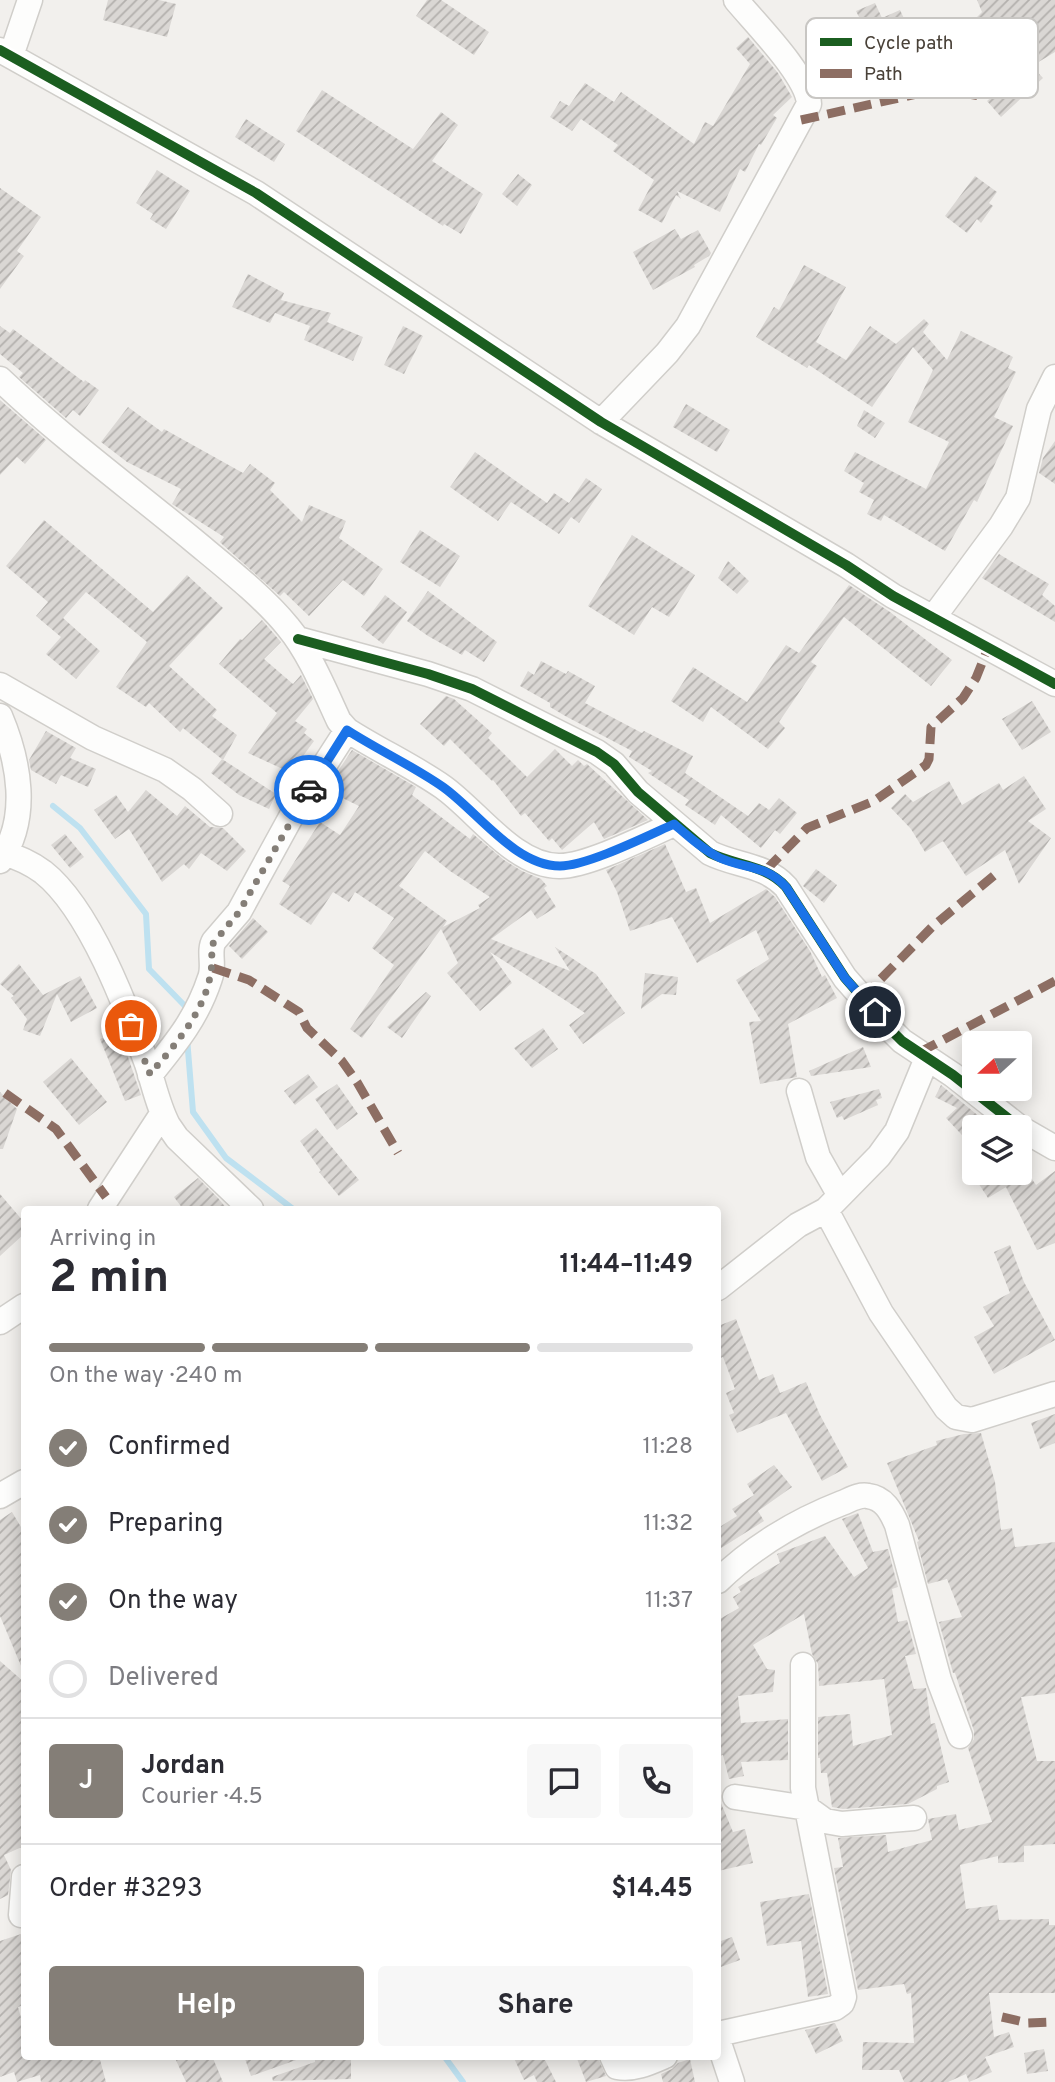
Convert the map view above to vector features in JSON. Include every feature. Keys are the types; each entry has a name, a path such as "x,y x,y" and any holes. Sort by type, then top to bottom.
{"street":[{"path":"30,0 6,53 256,193 601,422 933,618 1055,684"},
{"path":"736,0 796,73 806,90"},
{"path":"601,422 667,353 688,326 809,104 809,98"},
{"path":"933,618 1001,526 1018,498 1039,410 1055,377"},
{"path":"0,379 47,422 227,568 287,625 298,639 339,721 347,730 440,785 510,846 547,864 565,866 582,862 674,824"},
{"path":"298,639 428,674 472,689 606,757 638,792 710,853 722,859 766,870 778,878 845,978 902,1041 953,1075 1005,1115"},
{"path":"0,685 93,738 165,771 192,789 220,814"},
{"path":"0,716 14,757 19,788 18,824 2,855 27,862 44,873 78,913 111,975 150,1074 162,1114 177,1138 248,1206"},
{"path":"150,1074 187,1030 203,1000 213,968 211,946 239,912 291,817 347,730"},
{"path":"721,1287 798,1225 833,1202 880,1156 897,1131 928,1058"},
{"path":"799,1091 833,1202 881,1313 946,1408 957,1417 972,1420 1055,1394"},
{"path":"102,1206 162,1114"},
{"path":"1032,1134 1055,1148"},
{"path":"0,1322 21,1308"},
{"path":"0,1496 21,1484"},
{"path":"721,1578 737,1562 774,1536 820,1512 859,1496 870,1496 881,1502 887,1506 897,1525 939,1680 960,1736"},
{"path":"721,2033 821,2012 842,2003 844,1990 803,1788 803,1665"},
{"path":"735,1797 807,1808 825,1821 842,1824 914,1818"},
{"path":"721,2049 732,2082"},
{"path":"614,2060 617,2067 624,2068 641,2066 655,2060"}],"building":[{"path":"108,0 159,0 176,4 167,37 103,20"},
{"path":"427,0 441,0 489,32 474,55 416,16"},
{"path":"977,0 1055,0 1055,52 1038,62 1038,18 976,18 982,12"},
{"path":"875,3 882,18 860,18 856,11"},
{"path":"900,10 904,18 882,18"},
{"path":"748,37 778,73 792,97 773,115 777,118 761,145 759,144 745,172 740,169 720,212 677,191 681,199 676,195 662,223 638,210 654,180 613,151 618,145 581,119 572,131 550,117 560,101 569,106 585,83 614,102 621,92 694,144 705,122 713,126 750,64 736,48"},
{"path":"322,90 413,149 441,112 458,125 432,161 483,194 461,234 444,224 443,226 296,131"},
{"path":"990,98 1021,98 1001,117 987,101"},
{"path":"246,119 285,144 274,162 235,137"},
{"path":"157,170 190,191 166,229 150,219 153,214 136,203"},
{"path":"518,174 532,185 517,206 502,194"},
{"path":"975,176 997,192 989,203 993,206 981,223 977,219 967,233 945,216"},
{"path":"0,188 41,217 17,251 24,256 0,289"},
{"path":"675,229 681,239 698,230 711,253 694,265 695,267 653,290 633,252"},
{"path":"804,265 846,287 816,342 846,360 870,326 896,344 924,319 929,324 923,332 947,360 961,331 1013,357 1008,368 1016,372 994,417 1013,426 977,502 974,500 945,551 884,515 881,521 867,514 874,500 859,492 864,483 844,471 855,452 926,489 949,442 908,422 933,370 913,347 872,407 809,365 807,368 756,337 774,307 779,310"},
{"path":"248,274 284,293 281,300 331,313 327,322 363,337 353,361 304,340 310,326 275,313 270,323 232,307"},
{"path":"0,326 10,333 13,329 84,382 85,380 99,390 80,416 73,410 66,418 19,377 23,373 0,354"},
{"path":"403,326 423,336 404,374 384,365"},
{"path":"0,400 46,440 25,464 17,457 0,475"},
{"path":"686,404 730,430 717,452 673,427"},
{"path":"128,407 162,432 164,429 243,473 250,464 275,483 270,490 302,522 309,505 346,521 339,538 383,569 364,596 343,580 309,616 284,592 280,596 220,542 224,537 172,504 181,489 127,462 101,442"},
{"path":"864,410 885,423 875,438 857,426"},
{"path":"1055,441 1055,484 1039,473 1043,458"},
{"path":"475,452 547,503 554,493 569,503 586,478 602,489 579,523 571,517 559,534 511,502 498,521 450,487"},
{"path":"44,520 153,612 187,575 223,608 169,666 217,710 212,716 237,735 223,760 183,728 180,732 149,703 146,707 116,687 147,642 86,592 63,618 100,651 76,679 46,654 61,637 36,616 48,602 6,566"},
{"path":"420,530 460,556 440,587 400,562"},
{"path":"632,535 695,575 669,617 652,607 634,635 588,606"},
{"path":"999,554 1049,584 1042,595 1055,606 1055,622 982,578"},
{"path":"728,561 749,581 737,594 718,578"},
{"path":"849,585 890,612 952,660 931,686 844,617 811,662 817,666 779,722 785,728 768,749 711,707 703,722 671,701 693,667 747,702 786,645 799,653"},
{"path":"428,591 497,642 484,662 465,650 462,655 407,621"},
{"path":"385,595 407,612 383,644 361,627"},
{"path":"262,620 281,642 264,659 293,684 301,675 313,699 295,721 307,729 304,733 314,741 295,767 291,763 287,771 248,753 277,713 219,664 240,639"},
{"path":"541,661 566,674 568,671 595,686 585,703 693,756 685,773 748,816 759,803 769,810 779,798 797,813 780,834 775,830 761,848 721,815 715,825 685,805 689,800 629,757 632,751 567,717 550,707 550,703 520,686 528,671 534,675"},
{"path":"446,696 454,699 492,733 488,738 527,777 555,749 572,766 578,760 584,766 587,764 648,820 604,839 594,822 562,850 552,838 549,841 525,813 521,816 493,780 450,739 444,746 420,724"},
{"path":"1032,701 1051,732 1022,750 1002,719"},
{"path":"46,731 76,748 70,758 96,769 88,787 61,775 56,784 31,770 29,760"},
{"path":"352,750 416,787 412,795 470,839 473,834 504,860 541,879 556,907 537,919 531,910 491,939 570,971 555,947 596,974 625,1013 583,1044 569,1025 585,1013 490,952 512,983 480,1011 447,973 458,963 441,929 362,1038 350,1029 394,965 372,948 394,918 355,892 349,902 333,892 311,925 279,904 290,886 282,881 320,822 340,835 359,806 328,791 328,786","holes":["425,851 490,897 478,905 480,908 443,927 447,921 399,886"]},
{"path":"222,759 276,794 269,809 239,795 211,773"},
{"path":"1024,776 1046,809 1028,821 1051,838 1019,884 1005,850 966,876 943,841 925,852 911,829 891,808 905,794 913,802 949,781 962,805 999,783 1003,790"},
{"path":"146,790 177,816 185,806 210,827 223,828 246,851 227,871 201,853 189,869 184,864 162,882 129,829 115,839 94,810 116,795 128,812"},
{"path":"65,834 84,857 70,868 51,845"},
{"path":"665,844 686,892 696,888 710,923 766,889 775,897 810,951 822,977 825,975 837,998 788,1024 797,1077 760,1084 749,1022 761,1021 736,980 769,959 756,930 697,963 672,917 630,931 617,892 606,870"},
{"path":"816,869 837,885 824,903 803,886"},
{"path":"253,918 268,932 242,959 229,946"},
{"path":"19,964 43,995 80,976 97,1008 71,1022 57,994 40,1036 23,1030 27,1019 11,998 14,996 0,984"},
{"path":"645,973 678,977 676,995 662,994 641,1009"},
{"path":"426,992 431,996 402,1038 387,1027"},
{"path":"543,1028 558,1049 532,1068 514,1048"},
{"path":"119,1031 141,1095 125,1101 100,1039"},
{"path":"863,1047 871,1067 811,1076 809,1071"},
{"path":"71,1058 107,1102 79,1125 43,1082"},
{"path":"308,1074 318,1087 295,1105 284,1091"},
{"path":"337,1084 358,1114 337,1130 315,1099"},
{"path":"941,1085 977,1115 962,1115 962,1135 946,1118 957,1108 935,1097"},
{"path":"879,1089 882,1098 876,1100 878,1105 844,1120 842,1116 837,1118 830,1102"},
{"path":"0,1092 17,1109 3,1149 0,1149"},
{"path":"316,1128 359,1180 339,1196 319,1172 321,1171 300,1141"},
{"path":"1055,1171 1055,1243 1037,1250 1006,1187 988,1198 980,1185 1032,1185 1032,1179 1036,1185"},
{"path":"198,1178 225,1206 181,1206 174,1197"},
{"path":"0,1194 21,1218 21,1237 0,1256"},
{"path":"1010,1245 1024,1282 1055,1340 994,1374 974,1337 994,1326 983,1307 1010,1293 994,1252"},
{"path":"736,1319 759,1380 773,1374 780,1393 806,1382 848,1467 822,1481 786,1413 737,1433 729,1415 734,1413 726,1393 735,1389 723,1357 721,1358 721,1325"},
{"path":"1055,1414 1055,1443 1040,1449 1031,1423"},
{"path":"981,1433 995,1482 1001,1530 1012,1528 1015,1547 1055,1542 1055,1693 1021,1697 1037,1761 1055,1761 1055,1844 1024,1846 1024,1862 998,1863 998,1856 960,1865 966,1909 997,1905 999,1920 1049,1919 1049,1925 1055,1925 1055,1993 989,1993 994,2037 1009,2032 1014,2047 985,2057 992,2072 969,2082 966,2074 948,2082 904,2082 899,2070 862,2070 863,2042 914,2043 911,1993 907,1994 904,1984 858,1990 834,1868 843,1867 838,1838 886,1835 888,1852 932,1840 928,1819 956,1814 959,1830 992,1822 968,1748 974,1739 974,1731 953,1673 939,1622 962,1617 947,1579 928,1584 917,1542 919,1541 887,1463 937,1445 936,1441"},
{"path":"774,1465 792,1487 758,1511 764,1521 721,1548 721,1526 737,1516 732,1509 754,1495 747,1484"},
{"path":"12,1512 21,1527 21,1666 0,1616 0,1520"},
{"path":"858,1513 873,1552 888,1549 898,1587 892,1589 898,1622 907,1620 916,1654 905,1656 914,1689 926,1688 931,1724 935,1723 949,1782 937,1786 937,1789 908,1804 843,1809 832,1807 827,1773 821,1773 818,1758 818,1717 850,1714 853,1746 892,1735 884,1679 819,1686 818,1664 812,1654 804,1614 753,1645 767,1669 775,1670 773,1692 738,1696 741,1723 788,1719 788,1760 741,1762 744,1776 729,1779 721,1755 721,1618 739,1608 733,1597 741,1592 738,1587 780,1563 777,1554 825,1536 854,1577 868,1568 842,1519"},
{"path":"0,1661 21,1679 21,1847 4,1855 11,1870 8,1895 0,1899"},
{"path":"721,1803 733,1832 745,1829 753,1863 721,1870"},
{"path":"809,1894 828,1994 808,1997 801,1941 767,1946 760,1902"},
{"path":"21,1934 21,2006 18,2007 21,2018 21,2060 100,2060 106,2082 41,2082 40,2075 17,2082 14,2072 0,2077 0,1941"},
{"path":"732,1937 740,1960 721,1967 721,1941"},
{"path":"835,2023 843,2041 816,2054 805,2030"},
{"path":"1044,2049 1048,2071 1027,2074 1024,2053"},
{"path":"176,2060 214,2060 223,2082 186,2082"},
{"path":"245,2060 296,2060 251,2076"},
{"path":"351,2060 351,2079 273,2081 272,2077 315,2062"},
{"path":"515,2060 545,2060 556,2082 537,2082 534,2075 524,2080"},
{"path":"578,2060 599,2060 606,2076 586,2082"},
{"path":"690,2060 695,2082 663,2082 661,2074 678,2063"}],"waterway":[{"path":"53,806 80,828 146,914 149,969 185,1006 185,1014"},
{"path":"187,1038 193,1112 226,1158 289,1206"},
{"path":"447,2060 463,2082"}],"marked path":[{"path":"801,120 899,98"},
{"path":"766,870 807,828 874,801 926,765 929,759 931,727 963,698 976,678 988,648"},
{"path":"862,998 932,927 997,873"},
{"path":"213,968 249,980 299,1012 307,1028 342,1061 357,1082 398,1153"},
{"path":"920,1052 1055,981"},
{"path":"5,1093 56,1129 106,1197"},
{"path":"1002,2017 1028,2023 1055,2022"}],"cycle path":[{"path":"0,50 256,193 601,422 846,565 893,596 1055,684"},
{"path":"298,639 428,674 472,689 597,752 614,764 638,792 710,853 778,879 786,887 845,978 888,1027 902,1041 953,1075 1004,1115"}],"way so far":[{"path":"131,1026 150,1074 187,1030 203,1000 212,973 211,946 239,912 291,817 309,790"}],"route":[{"path":"309,790 347,730 440,785 510,846 547,864 565,866 582,862 674,824 710,853 722,859 766,870 778,878 845,978 875,1012"}]}
